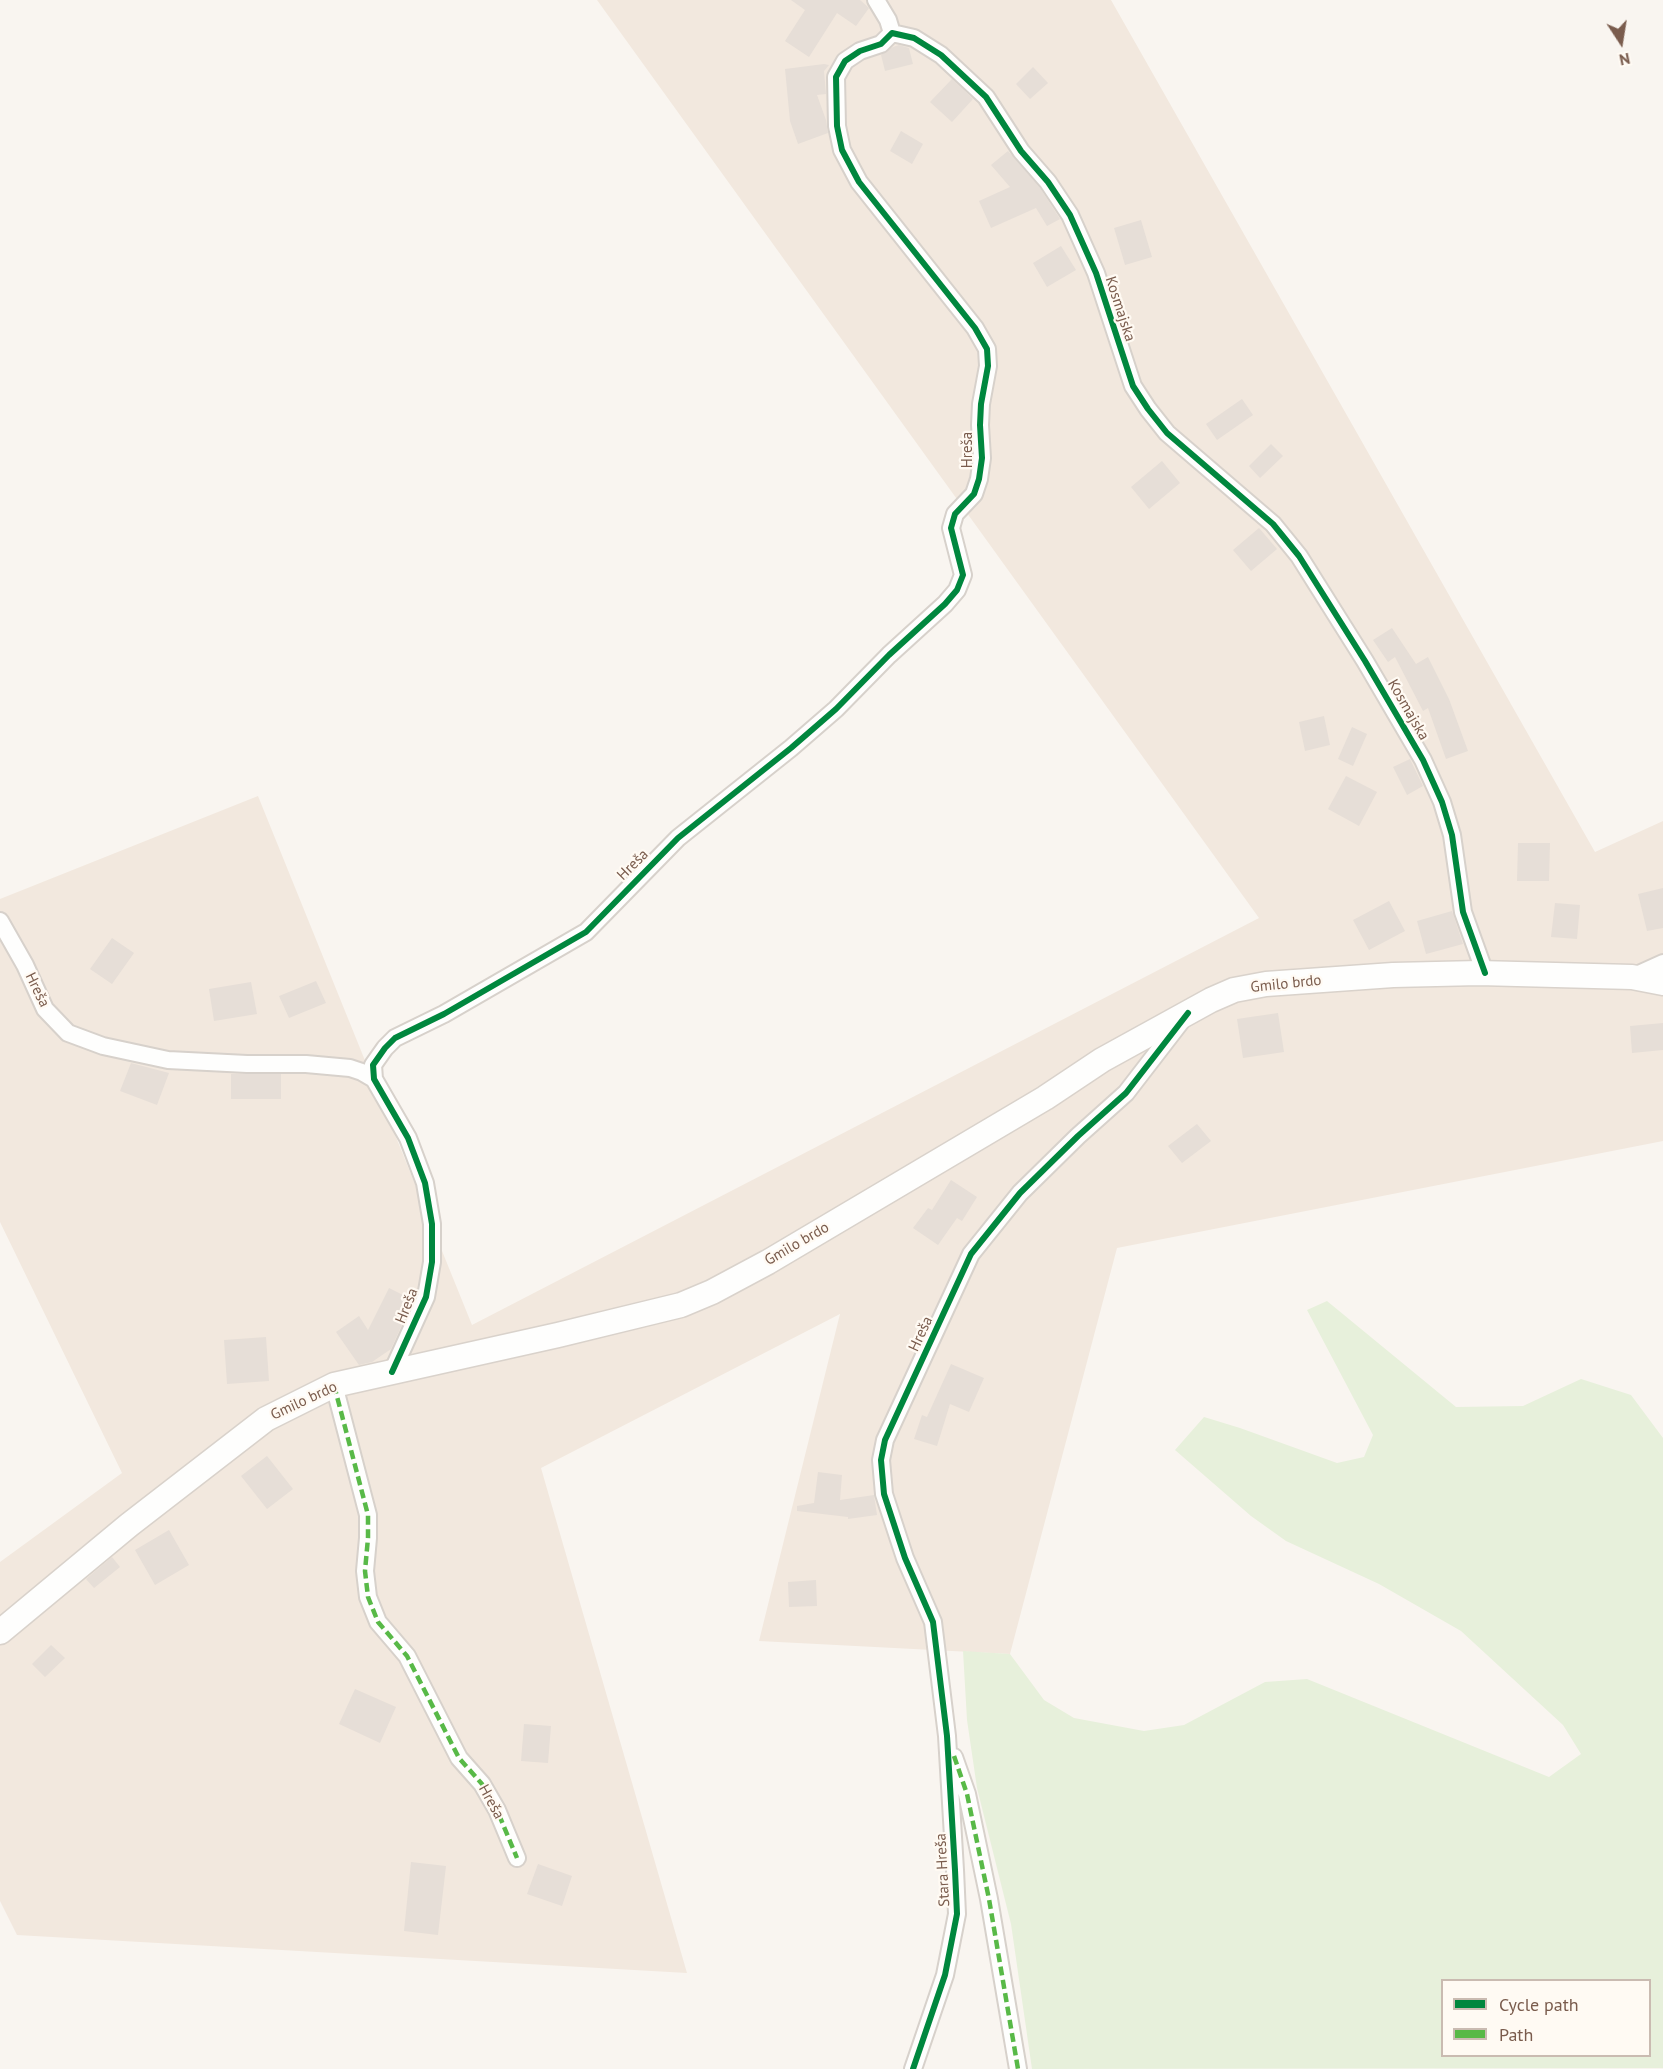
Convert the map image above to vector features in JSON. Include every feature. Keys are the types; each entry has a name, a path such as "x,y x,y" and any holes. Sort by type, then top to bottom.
{"main road":[{"name":"Gmilo brdo","path":"0,1632 129,1525 266,1419 334,1385 681,1305 712,1292 768,1262 1035,1104 1102,1060 1234,990 1266,984 1394,975 1485,973 1632,977"},
{"path":"1632,977 1663,983"}],"street":[{"path":"876,0 892,33"},
{"name":"Hreša","path":"392,1372 426,1297 432,1262 432,1224 425,1183 408,1138 374,1078 373,1065 385,1048 395,1038 444,1014 586,932 678,838 836,709 889,655 945,604 957,590 963,575 951,528 955,514 974,494 979,479 982,459 980,415 988,366 987,349 975,328 859,182 842,150 837,126 836,77 845,61 860,51 881,44 892,33"},
{"name":"Kosmajska","path":"892,33 914,38 941,55 986,97 1021,151 1048,182 1070,215 1096,273 1133,386 1148,409 1167,433 1273,524 1299,556 1365,661 1423,760 1442,801 1452,835 1463,912 1485,973"},
{"name":"Hreša","path":"0,921 25,965 45,1009 69,1033 104,1046 168,1060 306,1064 350,1068 374,1078"},
{"path":"1632,977 1663,963"},
{"name":"Hreša","path":"947,1736 933,1622 905,1558 884,1494 881,1460 885,1440 971,1254 1020,1193 1126,1093 1188,1013"},
{"name":"Hreša","path":"334,1385 368,1515 365,1571 378,1622 407,1656 459,1758 482,1784 497,1810 517,1858"},
{"path":"947,1736 970,1806 1018,2069"},
{"name":"Stara Hreša","path":"913,2069 945,1975 957,1914 947,1736"}],"shaded area":[{"path":"597,0 1111,0 1595,852 1663,821 1663,1141 1117,1248 1010,1654 759,1641 840,1314 541,1468 687,1973 17,1935 0,1901 0,1562 122,1473 0,1222 0,899 258,796 472,1325 1259,918"}],"green space":[{"path":"1327,1301 1456,1407 1523,1406 1581,1379 1631,1395 1663,1438 1663,2068 1032,2069 1011,1924 977,1788 967,1720 963,1651 1010,1654 1044,1700 1074,1718 1144,1731 1184,1725 1265,1682 1307,1679 1549,1777 1581,1754 1563,1725 1461,1631 1379,1584 1286,1541 1251,1516 1175,1450 1204,1417 1337,1463 1364,1457 1373,1435 1307,1310"}],"building":[{"path":"791,0 860,0 869,8 856,26 837,13 809,57 785,41 805,10"},
{"path":"899,45 909,48 913,64 885,71 881,55"},
{"path":"829,65 824,71 826,94 817,95 828,133 798,144 790,121 785,69"},
{"path":"1033,67 1048,83 1030,99 1016,84"},
{"path":"952,79 973,99 952,122 930,102"},
{"path":"901,131 923,144 912,164 890,151"},
{"path":"1008,151 1040,188 1060,219 1047,226 1036,208 991,228 979,201 1010,187 991,165"},
{"path":"1141,220 1152,257 1125,265 1114,228"},
{"path":"1061,246 1076,270 1047,287 1033,263"},
{"path":"1242,399 1253,415 1217,440 1206,424"},
{"path":"1271,444 1283,456 1260,478 1249,466"},
{"path":"1162,461 1180,483 1149,509 1131,487"},
{"path":"1259,528 1277,549 1251,571 1233,550"},
{"path":"1392,628 1416,664 1428,657 1449,699 1468,751 1446,759 1428,708 1423,711 1395,657 1388,662 1373,640"},
{"path":"1324,716 1330,745 1305,751 1299,722"},
{"path":"1352,727 1367,734 1353,766 1338,759"},
{"path":"1410,759 1423,786 1407,795 1393,767"},
{"path":"1346,776 1377,792 1359,826 1328,809"},
{"path":"1518,843 1550,843 1549,881 1517,881"},
{"path":"1663,888 1663,928 1647,931 1638,894"},
{"path":"1389,901 1405,931 1369,950 1353,920"},
{"path":"1555,903 1580,905 1577,939 1551,937"},
{"path":"1452,911 1463,944 1426,954 1417,921"},
{"path":"112,938 134,953 112,984 90,969"},
{"path":"316,981 326,1003 289,1018 279,996"},
{"path":"251,982 257,1014 214,1021 209,989"},
{"path":"1278,1013 1284,1052 1243,1058 1237,1019"},
{"path":"1663,1023 1663,1050 1632,1053 1630,1026"},
{"path":"131,1063 169,1073 157,1105 120,1091"},
{"path":"231,1074 281,1074 281,1099 231,1099"},
{"path":"1197,1124 1211,1141 1182,1163 1168,1146"},
{"path":"951,1180 977,1197 962,1221 957,1218 938,1245 913,1228 928,1208 932,1210"},
{"path":"389,1288 413,1300 391,1349 372,1362 359,1365 336,1332 359,1316 368,1330"},
{"path":"266,1337 269,1381 227,1384 224,1340"},
{"path":"951,1364 984,1378 969,1412 950,1404 937,1446 914,1439 922,1415 927,1417"},
{"path":"267,1456 293,1489 267,1509 241,1476"},
{"path":"818,1472 842,1475 840,1500 874,1495 877,1515 848,1519 848,1517 797,1511 797,1506 814,1503"},
{"path":"169,1530 189,1565 155,1585 135,1550"},
{"path":"112,1557 120,1567 94,1588 86,1579"},
{"path":"816,1580 817,1606 789,1607 788,1582"},
{"path":"51,1645 65,1658 45,1677 32,1664"},
{"path":"355,1689 396,1707 380,1743 339,1724"},
{"path":"524,1724 551,1726 548,1763 521,1761"},
{"path":"411,1862 446,1866 438,1935 404,1931"},
{"path":"538,1864 572,1876 562,1906 527,1894"}],"marked path":[{"path":"334,1385 368,1515 365,1571 368,1597 378,1622 407,1656 459,1758 482,1784 497,1810 517,1858"},
{"path":"954,1756 967,1794 989,1899 1018,2069"}],"cycle path":[{"path":"392,1372 426,1297 432,1262 432,1224 425,1183 408,1138 374,1079 373,1065 385,1048 395,1038 444,1014 586,932 678,838 836,709 889,655 945,604 957,590 963,575 951,528 955,514 974,494 979,479 982,458 981,404 988,366 987,349 975,328 859,182 842,150 837,126 836,77 845,61 860,51 881,44 892,33 914,38 941,55 986,97 1021,151 1048,182 1070,215 1096,273 1133,386 1148,409 1167,433 1273,524 1299,556 1365,661 1423,760 1442,802 1452,835 1463,912 1485,973"},
{"path":"913,2069 945,1975 957,1914 947,1736 933,1622 905,1558 884,1494 881,1460 885,1440 971,1254 1020,1193 1126,1093 1188,1013"}]}
